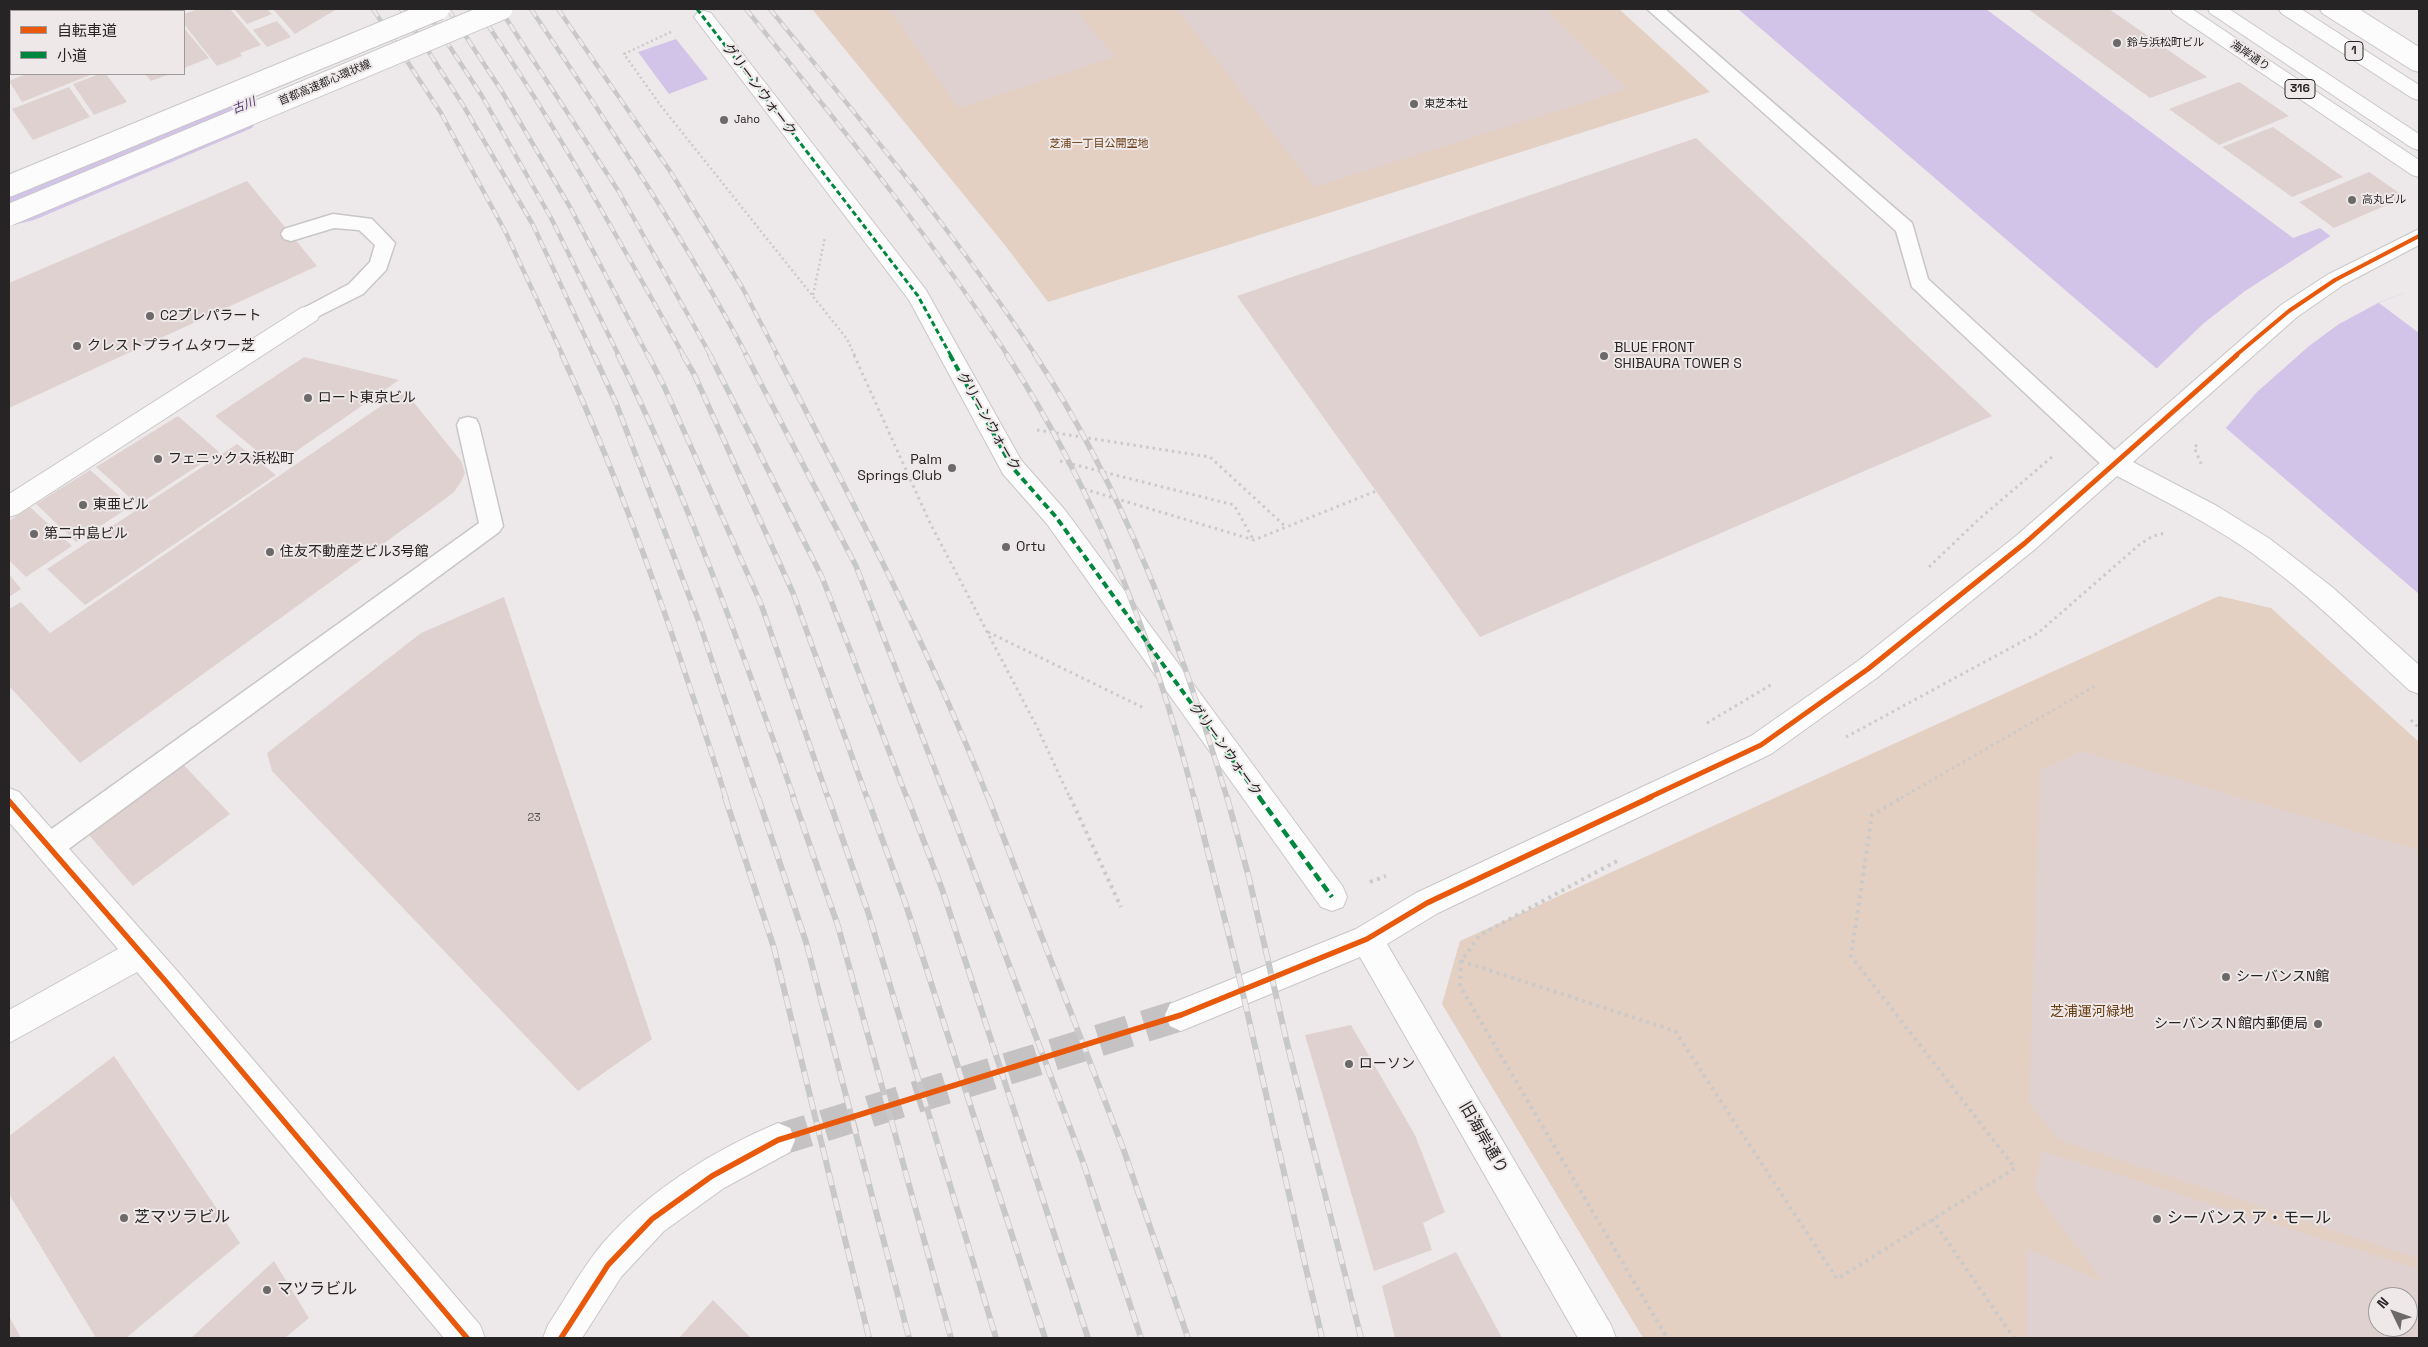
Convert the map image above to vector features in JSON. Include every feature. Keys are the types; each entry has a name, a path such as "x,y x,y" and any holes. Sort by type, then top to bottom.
{"main road":[{"name":"首都高速都心環状線","path":"9,186 439,9"},
{"name":"首都高速都心環状線","path":"9,215 502,9"},
{"name":"海岸通り","path":"2180,9 2419,170"},
{"path":"2217,9 2419,143"},
{"name":"1","path":"2288,9 2419,94"},
{"path":"2329,9 2419,66"},
{"path":"2346,9 2419,55"},
{"name":"グリーンウォーク","path":"704,17 918,296 1012,467 1056,517 1332,897"},
{"path":"1181,1015 1367,939 1427,903 1761,745 1868,669 2025,543 2258,336 2289,311 2335,280 2419,236"},
{"path":"9,507 309,314"},
{"path":"2116,464 2192,504 2262,546 2307,581 2419,682"},
{"path":"9,801 142,953 467,1338"},
{"name":"旧海岸通り","path":"1367,939 1598,1338"},
{"path":"9,1028 142,953"},
{"path":"561,1338 616,1255 673,1200 724,1168 778,1140"}],"lane":[{"path":"1655,9 1905,228 1919,282 2116,464"},
{"path":"291,234 333,221 365,224 385,243 380,265 356,290 309,314"},
{"path":"49,847 491,526 468,424"}],"path":[{"path":"704,17 624,54 661,106 847,339 930,523 1038,727 1121,907"},
{"path":"813,296 836,189"},
{"path":"987,423 1210,457 1286,527"},
{"path":"1923,573 1978,520 2047,460 2085,436"},
{"path":"1000,446 1234,506 1254,540"},
{"path":"1077,487 1254,540 1376,491"},
{"path":"1837,742 2038,633 2139,545 2154,536 2164,533 2172,534"},
{"path":"987,632 1144,708"},
{"path":"1698,728 1783,678"},
{"path":"1461,961 1674,1032 1837,1279 2015,1168 1851,956 1872,815 2095,686"},
{"path":"2405,715 2419,728"},
{"path":"1619,860 1480,935 1461,961 1460,986 1667,1338"},
{"path":"1332,897 1395,873"},
{"path":"1932,1219 2014,1338"}],"green space":[{"name":"芝浦一丁目公開空地","path":"812,9 1619,9 1710,92 1048,302 1004,244"},
{"name":"芝浦運河緑地","path":"2219,596 2271,608 2419,742 2419,1338 1643,1338 1442,1004 1460,941"}],"shaded area":[{"path":"1738,9 1986,9 2293,238 2320,228 2404,293 2379,303 2419,333 2419,594"},
{"path":"676,39 708,79 669,94 638,52"}],"pier":[{"path":"2332,235 2388,277 2404,293 2378,303 2339,324 2309,346 2257,392 2225,429 2155,370 2204,323 2245,291"}],"building":[{"path":"43,9 104,9 101,10"},
{"path":"198,9 230,9 261,45 240,53 242,56 217,66 185,25 185,14"},
{"path":"234,9 267,9 272,14 247,24"},
{"path":"273,9 337,9 295,34"},
{"path":"889,9 1075,9 1115,57 958,108"},
{"name":"東芝本社","path":"1177,9 1546,9 1627,89 1314,187"},
{"name":"鈴与浜松町ビル","path":"2028,9 2109,9 2207,77 2150,98"},
{"path":"277,21 291,37 267,47 253,30"},
{"path":"185,29 209,58 185,68"},
{"path":"24,75 90,75 22,102 9,81"},
{"path":"96,75 107,75 127,102 94,115 73,84"},
{"path":"146,75 167,75 151,81"},
{"path":"2239,82 2289,116 2219,145 2169,109"},
{"path":"69,87 90,117 33,140 12,109"},
{"path":"2273,127 2343,177 2292,197 2222,147"},
{"name":"BLUE FRONT SHIBAURA TOWER S","path":"1696,138 1992,416 1480,637 1237,296"},
{"name":"高丸ビル","path":"2369,172 2405,197 2334,228 2299,202"},
{"name":"クレストプライムタワー芝","path":"247,181 317,266 9,408 9,283"},
{"name":"ロート東京ビル","path":"304,357 399,380 275,466 215,416"},
{"name":"住友不動産芝ビル3号館","path":"407,394 461,461 465,473 454,492 441,502 80,763 9,686 9,609 21,602 50,633 397,395"},
{"name":"フェニックス浜松町","path":"178,416 219,452 138,505 96,467"},
{"path":"237,444 276,475 85,605 47,569"},
{"name":"東亜ビル","path":"90,470 131,506 76,542 36,504"},
{"name":"第二中島ビル","path":"30,507 72,546 26,577 9,560 9,521"},
{"path":"9,574 21,589 9,597"},
{"path":"504,597 652,1039 578,1091 272,771 267,753 421,633"},
{"name":"シーバンスN館","path":"2082,751 2419,850 2419,1259 2059,1140 2029,1104 2040,770"},
{"path":"179,760 230,814 133,886 83,828"},
{"path":"1351,1025 1415,1135 1445,1212 1423,1223 1432,1250 1374,1271 1305,1035"},
{"name":"芝マツラビル","path":"114,1056 240,1243 126,1338 96,1338 9,1194 9,1136"},
{"name":"シーバンス ア・モール","path":"2042,1151 2419,1269 2419,1338 2026,1338 2026,1248 2103,1282 2034,1190"},
{"path":"1456,1252 1502,1338 1395,1338 1382,1286"},
{"name":"マツラビル","path":"274,1261 309,1318 285,1338 191,1338"},
{"path":"713,1300 751,1338 679,1338"},
{"path":"9,1316 21,1338 9,1338"}],"waterway":[{"name":"古川","path":"9,203 228,113"}],"tunnel":[{"path":"778,1140 1181,1015"}],"railway":[{"path":"373,9 441,113 506,233 563,356"},
{"path":"401,9 463,105 533,225 594,356"},
{"path":"425,9 482,96 551,218 619,356"},
{"path":"448,9 501,90 570,207 648,356"},
{"path":"477,9 532,94 610,224 684,356"},
{"path":"500,9 619,192 711,356"},
{"path":"531,9 671,223 747,356"},
{"path":"558,9 670,171 742,287 778,356"},
{"path":"746,9 914,222 947,266 1008,356"},
{"path":"770,9 874,136 941,222 1036,356"},
{"path":"562,355 609,463 651,574 726,798"},
{"path":"594,355 616,403 699,622 758,798"},
{"path":"618,355 668,463 690,518 794,798"},
{"path":"648,355 663,384 761,604 828,798"},
{"path":"683,355 694,374 793,593 867,798"},
{"path":"710,355 822,577 907,798"},
{"path":"746,355 856,566 946,798"},
{"path":"777,355 915,629 988,798"},
{"path":"1007,355 1067,459 1094,513 1118,569 1141,625 1161,683 1194,798"},
{"path":"1035,355 1067,406 1096,460 1123,514 1147,569 1190,683 1227,798"},
{"path":"725,797 774,948 869,1338"},
{"path":"758,797 806,942 909,1338"},
{"path":"793,797 838,926 951,1338"},
{"path":"828,797 868,912 996,1338"},
{"path":"867,797 906,905 1045,1338"},
{"path":"907,797 942,889 1088,1338"},
{"path":"946,797 1083,1162 1141,1338"},
{"path":"988,797 1123,1148 1188,1338"},
{"path":"1194,797 1238,972 1322,1338"},
{"path":"1227,797 1249,878 1287,1043 1361,1338"}],"marked path":[{"path":"697,9 918,296 1012,467 1056,517 1332,897"}],"cycle path":[{"path":"561,1338 608,1265 652,1219 691,1189 733,1163 778,1140 1181,1015 1317,961 1367,939 1427,903 1761,745 1868,669 2025,543 2258,336 2289,311 2335,280 2419,236"},
{"path":"9,801 168,984 467,1338"}],"place":[{"name":"鈴与浜松町ビル","path":"2117,43"},
{"name":"東芝本社","path":"1414,104"},
{"name":"Jaho","path":"724,120"},
{"name":"高丸ビル","path":"2352,200"},
{"name":"C2プレパラート","path":"150,316"},
{"name":"クレストプライムタワー芝","path":"77,346"},
{"name":"BLUE FRONT SHIBAURA TOWER S","path":"1604,356"},
{"name":"ロート東京ビル","path":"308,398"},
{"name":"フェニックス浜松町","path":"158,459"},
{"name":"Palm Springs Club","path":"952,468"},
{"name":"東亜ビル","path":"83,505"},
{"name":"第二中島ビル","path":"34,534"},
{"name":"Ortu","path":"1006,547"},
{"name":"住友不動産芝ビル3号館","path":"270,552"},
{"name":"シーバンスN館","path":"2226,977"},
{"name":"シーバンスＮ館内郵便局","path":"2318,1024"},
{"name":"ローソン","path":"1349,1064"},
{"name":"芝マツラビル","path":"124,1218"},
{"name":"シーバンス ア・モール","path":"2157,1219"},
{"name":"マツラビル","path":"267,1290"}]}
